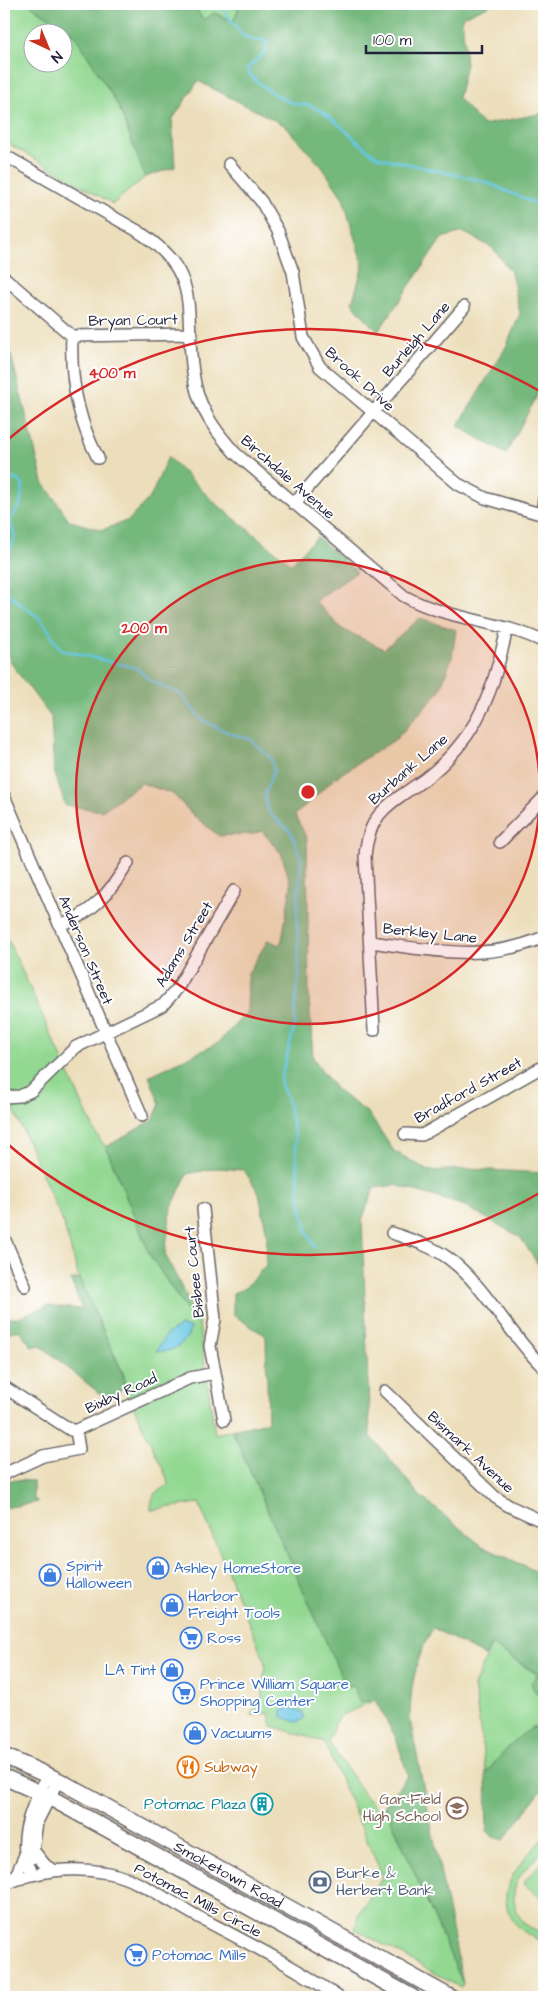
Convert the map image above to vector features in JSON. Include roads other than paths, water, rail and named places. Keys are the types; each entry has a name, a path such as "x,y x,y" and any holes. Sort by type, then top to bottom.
{"main road":[{"name":"Smoketown Road","path":"4,1756 53,1777 450,1997"},
{"name":"Smoketown Road","path":"4,1777 44,1794 412,1997"},
{"path":"312,1943 322,1926"}],"street":[{"name":"Birchdale Avenue","path":"4,155 136,230 162,248 178,268 185,282 191,308 196,388 214,427 235,452 404,596 426,606 507,629 544,642"},
{"name":"Brook Drive","path":"229,164 261,201 278,231 293,272 300,327 309,351 320,367 458,484 485,498 543,515"},
{"name":"Bryan Court","path":"6,279 72,336 192,334"},
{"name":"Burleigh Lane","path":"294,504 464,307"},
{"path":"72,336 75,392 85,431 98,458"},
{"path":"543,515 544,499"},
{"name":"Burbank Lane","path":"374,1030 365,856 369,831 382,810 443,763 469,732 492,688 507,629"},
{"name":"Anderson Street","path":"4,796 142,1116"},
{"path":"500,842 544,797"},
{"path":"59,925 77,918 96,906 117,881 128,863"},
{"name":"Adams Street","path":"4,1097 20,1096 30,1091 46,1079 65,1056 82,1044 156,1009 171,998 234,891"},
{"name":"Berkley Lane","path":"370,942 444,952 477,954 516,948 544,937"},
{"name":"Bradford Street","path":"405,1134 422,1135 544,1066"},
{"name":"Bisbee Court","path":"203,1209 215,1319 210,1346 224,1420"},
{"path":"392,1233 425,1245 459,1267 544,1368"},
{"path":"4,1238 25,1286"},
{"name":"Bixby Road","path":"4,1474 43,1456 79,1449 76,1430 190,1378 215,1373"},
{"path":"4,1387 71,1430 76,1430"},
{"name":"Bismark Avenue","path":"385,1391 495,1497 508,1506 544,1522"},
{"path":"33,1874 28,1852 28,1823 53,1777"},
{"path":"28,1852 54,1871"},
{"path":"5,1885 17,1873 28,1852"},
{"name":"Potomac Mills Circle","path":"5,1885 33,1874 54,1871 92,1870 134,1881 292,1969 338,1997"}],"water":[{"path":"180,1326 191,1328 186,1339 173,1349 156,1351 167,1334"},
{"path":"290,1707 303,1712 304,1719 297,1722 282,1717 282,1711"}],"waterway":[{"path":"219,4 243,36 253,40 267,40 266,51 247,69 261,85 276,95 290,102 309,105 319,110 378,157 483,181 544,207"},
{"path":"4,475 19,481 23,485 20,505 10,521 15,537 4,565"},
{"path":"4,587 12,597 42,621 62,650 136,668 151,681 180,694 202,720 229,733 250,739 271,758 274,771 265,793 266,804 269,813 291,832 301,857 297,913 299,976 295,1005 295,1024 280,1082 286,1096 295,1136 300,1201 307,1232 315,1247"}],"place":[{"name":"Ashley HomeStore","path":"158,1568"},
{"name":"Spirit Halloween","path":"50,1575"},
{"name":"Harbor Freight Tools","path":"172,1605"},
{"name":"Ross","path":"191,1638"},
{"name":"LA Tint","path":"172,1670"},
{"name":"Prince William Square Shopping Center","path":"184,1693"},
{"name":"Vacuums","path":"195,1733"},
{"name":"Subway","path":"188,1767"},
{"name":"Potomac Plaza","path":"262,1804"},
{"name":"Gar-Field High School","path":"457,1808"},
{"name":"Burke & Herbert Bank","path":"320,1882"},
{"name":"Potomac Mills","path":"136,1955"}]}
